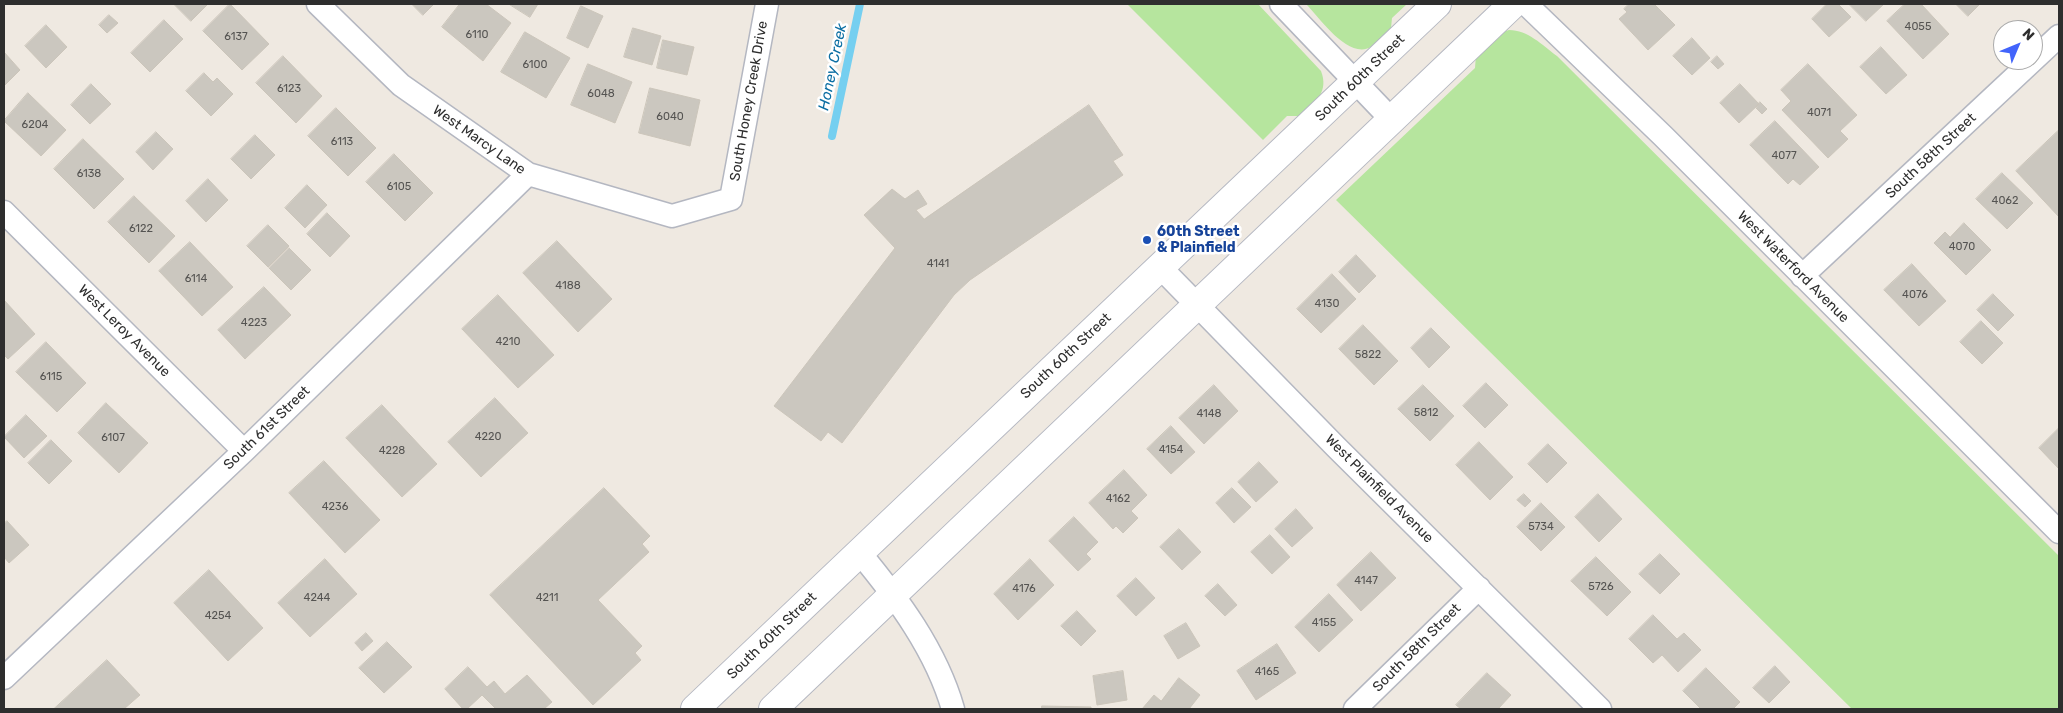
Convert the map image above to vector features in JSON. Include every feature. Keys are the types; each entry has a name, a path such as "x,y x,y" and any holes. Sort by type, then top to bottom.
{"main road":[{"name":"South 60th Street","path":"695,709 1355,84 1437,4"},
{"path":"772,709 1512,4"}],"street":[{"name":"West Marcy Lane","path":"318,4 401,85 528,174 672,216 731,199"},
{"name":"South Honey Creek Drive","path":"731,199 767,4"},
{"path":"1281,4 1355,84 1391,119"},
{"name":"West Waterford Avenue","path":"1526,4 2059,532"},
{"name":"South 58th Street","path":"1802,276 2059,36"},
{"name":"South 61st Street","path":"4,678 244,451 528,174"},
{"name":"West Leroy Avenue","path":"4,212 244,451"},
{"name":"West Plainfield Avenue","path":"1160,267 1600,709"},
{"path":"859,552 894,593 942,674 953,709"},
{"name":"South 58th Street","path":"1355,709 1479,588"}],"green space":[{"path":"1127,4 1258,4 1321,71 1323,85 1320,96 1301,116 1287,116 1263,140"},
{"path":"1306,4 1407,4 1392,18 1391,28 1376,43 1371,47 1362,49 1353,48 1335,36"},
{"path":"1509,30 1529,35 1557,56 2059,556 2059,709 1852,709 1336,200 1475,68 1476,55 1500,33"}],"building":[{"path":"174,4 208,4 191,21"},
{"path":"230,4 269,44 242,70 203,31"},
{"path":"412,4 434,4 423,15"},
{"path":"460,4 486,4 511,23 483,61 442,27"},
{"path":"509,4 538,4 530,17"},
{"path":"1629,4 1654,4 1675,25 1648,50 1619,19 1627,12 1624,9"},
{"path":"1827,4 1838,4 1851,17 1829,37 1812,19"},
{"path":"1849,4 1884,4 1866,21"},
{"path":"1905,4 1921,4 1949,34 1923,59 1887,21"},
{"path":"1956,4 1980,4 1968,16"},
{"path":"581,6 603,16 588,48 567,38"},
{"path":"109,15 118,23 107,33 99,25"},
{"path":"164,20 183,39 150,72 131,53"},
{"path":"46,25 67,47 46,68 25,46"},
{"path":"633,28 661,36 652,65 624,57"},
{"path":"525,32 570,58 546,98 501,72"},
{"path":"1692,38 1710,58 1692,75 1673,56"},
{"path":"663,40 694,47 687,75 657,68"},
{"path":"1881,47 1907,75 1886,94 1860,67"},
{"path":"4,52 20,70 4,86"},
{"path":"283,56 322,96 296,123 256,83"},
{"path":"1717,56 1724,64 1718,69 1711,62"},
{"path":"588,64 632,82 615,123 571,105"},
{"path":"1808,64 1857,115 1840,131 1848,139 1828,158 1782,110 1791,101 1781,90"},
{"path":"204,73 213,82 217,78 233,94 211,116 186,91"},
{"path":"91,84 111,104 90,124 71,105"},
{"path":"1740,84 1759,104 1739,123 1720,103"},
{"path":"650,88 700,100 690,146 639,133"},
{"path":"28,93 66,130 41,156 4,121"},
{"path":"1760,102 1767,109 1762,114 1756,108"},
{"path":"1089,105 1123,155 1113,161 1123,175 970,280 954,295 842,443 828,432 821,441 774,406 895,248 864,215 892,189 905,199 918,190 927,204 916,210 924,219"},
{"path":"336,108 376,148 348,176 308,136"},
{"path":"1775,121 1819,167 1800,185 1793,179 1788,184 1750,145"},
{"path":"2059,130 2059,217 2016,171"},
{"path":"156,132 173,149 153,170 136,152"},
{"path":"255,135 275,155 251,179 231,159"},
{"path":"83,139 124,179 94,209 54,169"},
{"path":"394,154 433,193 405,221 366,182"},
{"path":"2002,173 2033,203 2007,229 1976,199"},
{"path":"208,179 228,200 206,222 186,201"},
{"path":"307,185 327,205 305,228 285,208"},
{"path":"134,196 175,236 149,263 108,222"},
{"path":"327,213 350,236 330,257 307,234"},
{"path":"1964,223 1991,250 1966,275 1934,243 1945,232 1950,237"},
{"path":"268,225 289,246 268,267 247,246"},
{"path":"557,241 612,299 578,332 523,273"},
{"path":"190,242 233,287 202,316 159,271"},
{"path":"289,248 311,270 291,290 269,268"},
{"path":"1356,255 1376,276 1359,293 1339,272"},
{"path":"1912,264 1946,301 1919,326 1884,290"},
{"path":"1332,274 1356,299 1321,333 1297,309"},
{"path":"264,287 291,315 245,359 218,330"},
{"path":"1993,294 2014,315 1998,331 1977,310"},
{"path":"498,295 554,355 518,388 462,329"},
{"path":"4,300 35,334 8,359 4,355"},
{"path":"1981,321 2003,343 1982,364 1960,342"},
{"path":"1363,325 1398,361 1374,385 1339,349"},
{"path":"1431,328 1450,347 1429,368 1411,348"},
{"path":"46,342 86,383 57,412 16,372"},
{"path":"1486,383 1508,405 1485,428 1463,406"},
{"path":"1214,385 1238,411 1204,444 1179,418"},
{"path":"1423,385 1454,416 1430,441 1398,409"},
{"path":"495,398 528,433 481,477 448,442"},
{"path":"106,403 148,443 119,473 78,433"},
{"path":"382,405 437,464 402,497 346,438"},
{"path":"26,415 47,436 24,458 4,437"},
{"path":"1171,426 1195,452 1171,474 1147,449"},
{"path":"2059,428 2059,469 2039,448"},
{"path":"51,440 72,461 49,484 28,463"},
{"path":"1479,442 1513,477 1490,500 1456,465"},
{"path":"1548,444 1567,463 1547,483 1528,464"},
{"path":"324,461 380,520 345,553 289,493"},
{"path":"1259,462 1278,482 1256,502 1238,482"},
{"path":"1124,470 1147,495 1131,511 1138,518 1123,533 1116,526 1113,529 1089,503"},
{"path":"604,488 650,536 642,544 649,552 598,600 642,646 635,653 641,660 593,705 490,595"},
{"path":"1232,488 1251,507 1234,523 1216,503"},
{"path":"1524,494 1531,501 1525,507 1517,500"},
{"path":"1598,494 1622,519 1599,542 1575,517"},
{"path":"1541,503 1565,527 1541,551 1517,527"},
{"path":"1296,509 1313,528 1292,547 1275,529"},
{"path":"1074,517 1098,542 1086,554 1091,559 1078,571 1049,541"},
{"path":"7,521 29,545 9,563 4,557 4,524"},
{"path":"1179,529 1201,552 1182,570 1160,547"},
{"path":"1270,535 1290,557 1272,574 1251,552"},
{"path":"1371,552 1396,578 1361,611 1337,585"},
{"path":"1660,554 1680,574 1660,594 1639,574"},
{"path":"1596,557 1631,592 1607,616 1571,581"},
{"path":"325,559 357,594 310,637 278,603"},
{"path":"1030,559 1054,585 1018,620 994,594"},
{"path":"209,570 263,628 228,661 174,603"},
{"path":"1136,578 1155,598 1136,616 1117,596"},
{"path":"1218,584 1237,605 1225,616 1205,596"},
{"path":"1329,594 1353,620 1319,652 1295,627"},
{"path":"1077,611 1096,631 1081,646 1061,626"},
{"path":"1653,615 1677,639 1684,633 1701,650 1678,672 1662,655 1653,663 1629,639"},
{"path":"1186,623 1200,646 1178,659 1164,636"},
{"path":"366,633 373,641 362,651 355,643"},
{"path":"387,642 412,667 384,693 359,668"},
{"path":"1277,644 1296,673 1256,700 1237,671"},
{"path":"107,660 140,695 124,709 54,709"},
{"path":"1775,666 1790,682 1769,703 1753,688"},
{"path":"468,667 487,687 494,681 505,694 527,675 552,702 544,709 496,709 482,695 467,709 463,709 445,689"},
{"path":"1706,668 1740,702 1733,709 1701,709 1683,691"},
{"path":"1123,671 1127,700 1097,705 1093,676"},
{"path":"1487,673 1511,695 1498,709 1461,709 1456,705"},
{"path":"1179,678 1200,695 1189,709 1142,709 1154,695 1161,701"},
{"path":"1042,706 1091,707 1091,709 1042,709"}],"waterway":[{"name":"Honey Creek","path":"832,136 860,4"}],"place":[{"name":"60th Street & Plainfield","path":"1147,240"}]}
